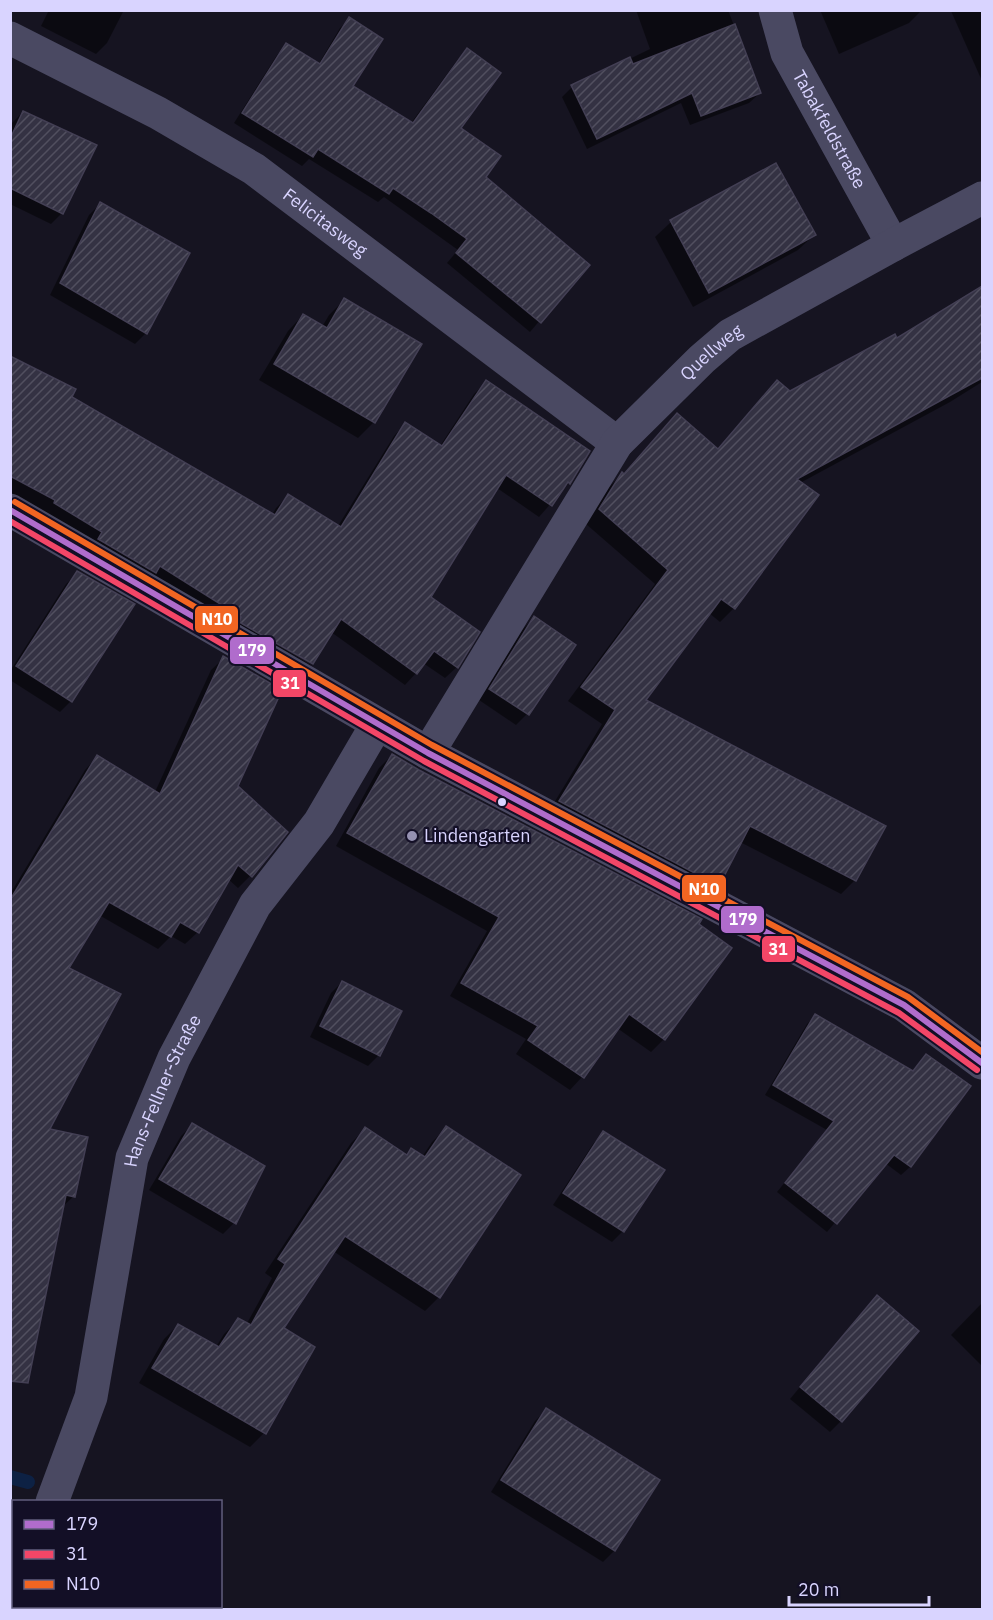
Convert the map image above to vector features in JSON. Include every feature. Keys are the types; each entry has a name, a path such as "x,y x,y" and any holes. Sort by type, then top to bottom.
{"street":[{"name":"Tabakfeldstraße","path":"775,10 787,53 893,245"},
{"name":"Felicitasweg","path":"10,38 158,114 254,169 617,443"},
{"name":"Quellweg","path":"428,753 617,443 702,359 730,335 982,198"},
{"path":"10,510 428,753 904,1005 982,1063"},
{"name":"Hans-Fellner-Straße","path":"53,1500 91,1397 132,1158 169,1068 255,905 319,823 377,724"}],"building":[{"path":"349,17 383,39 353,86 413,123 467,48 501,73 461,128 501,156 486,177 590,265 541,323 456,253 467,239 431,213 393,188 389,194 318,149 313,157 242,113 286,43 320,64"},
{"path":"735,24 761,93 701,116 692,93 597,139 571,85 630,57 633,64"},
{"path":"23,111 97,145 63,214 10,188 10,139"},
{"path":"776,163 816,235 709,293 670,220"},
{"path":"100,202 190,253 147,334 60,283"},
{"path":"982,286 982,378 797,479 819,495 735,609 721,599 646,700 886,826 856,881 750,826 719,886 559,801 615,710 581,687 668,570 599,509 622,472 624,474 677,413 718,449 777,380 790,391 895,334 897,338"},
{"path":"344,298 422,344 375,423 274,364 303,314 327,328"},
{"path":"10,356 76,389 72,397 275,515 288,494 341,527 405,422 442,446 486,380 590,451 570,484 568,482 552,506 506,475 431,597 480,632 458,668 434,651 417,674 341,619 313,664 239,622 241,617 160,566 156,573 98,539 102,532 54,503 55,500 10,476"},
{"path":"77,571 135,604 72,702 16,666"},
{"path":"534,616 576,645 529,715 489,689"},
{"path":"223,656 282,690 238,786 288,832 252,877 238,865 199,933 180,922 171,937 109,902 69,968 121,994 50,1129 88,1137 75,1197 66,1195 28,1383 10,1381 10,900 97,755 160,794"},
{"path":"392,754 702,919 699,924 732,948 665,1040 629,1014 584,1078 528,1040 538,1026 461,983 499,917 347,833"},
{"path":"342,981 402,1011 380,1056 320,1026"},
{"path":"815,1014 913,1071 926,1054 971,1086 911,1167 894,1155 837,1224 785,1183 834,1121 773,1085"},
{"path":"192,1123 265,1166 236,1224 159,1179"},
{"path":"446,1126 521,1175 440,1298 345,1236 284,1328 315,1347 266,1434 152,1368 178,1324 219,1347 238,1318 251,1325 285,1264 278,1259 365,1127 407,1155 411,1148 425,1157"},
{"path":"603,1131 665,1170 624,1232 563,1193"},
{"path":"877,1295 919,1331 842,1422 800,1387"},
{"path":"546,1408 660,1480 615,1551 501,1480"}],"waterway":[{"path":"10,1477 28,1482"}],"transit line":[{"name":"N10","path":"15,502 432,745 908,997 982,1052"},
{"name":"179","path":"10,510 428,753 904,1005 982,1063"},
{"name":"31","path":"10,521 424,761 899,1013 977,1070"}],"place":[{"name":"Lindengarten","path":"412,836"}]}
